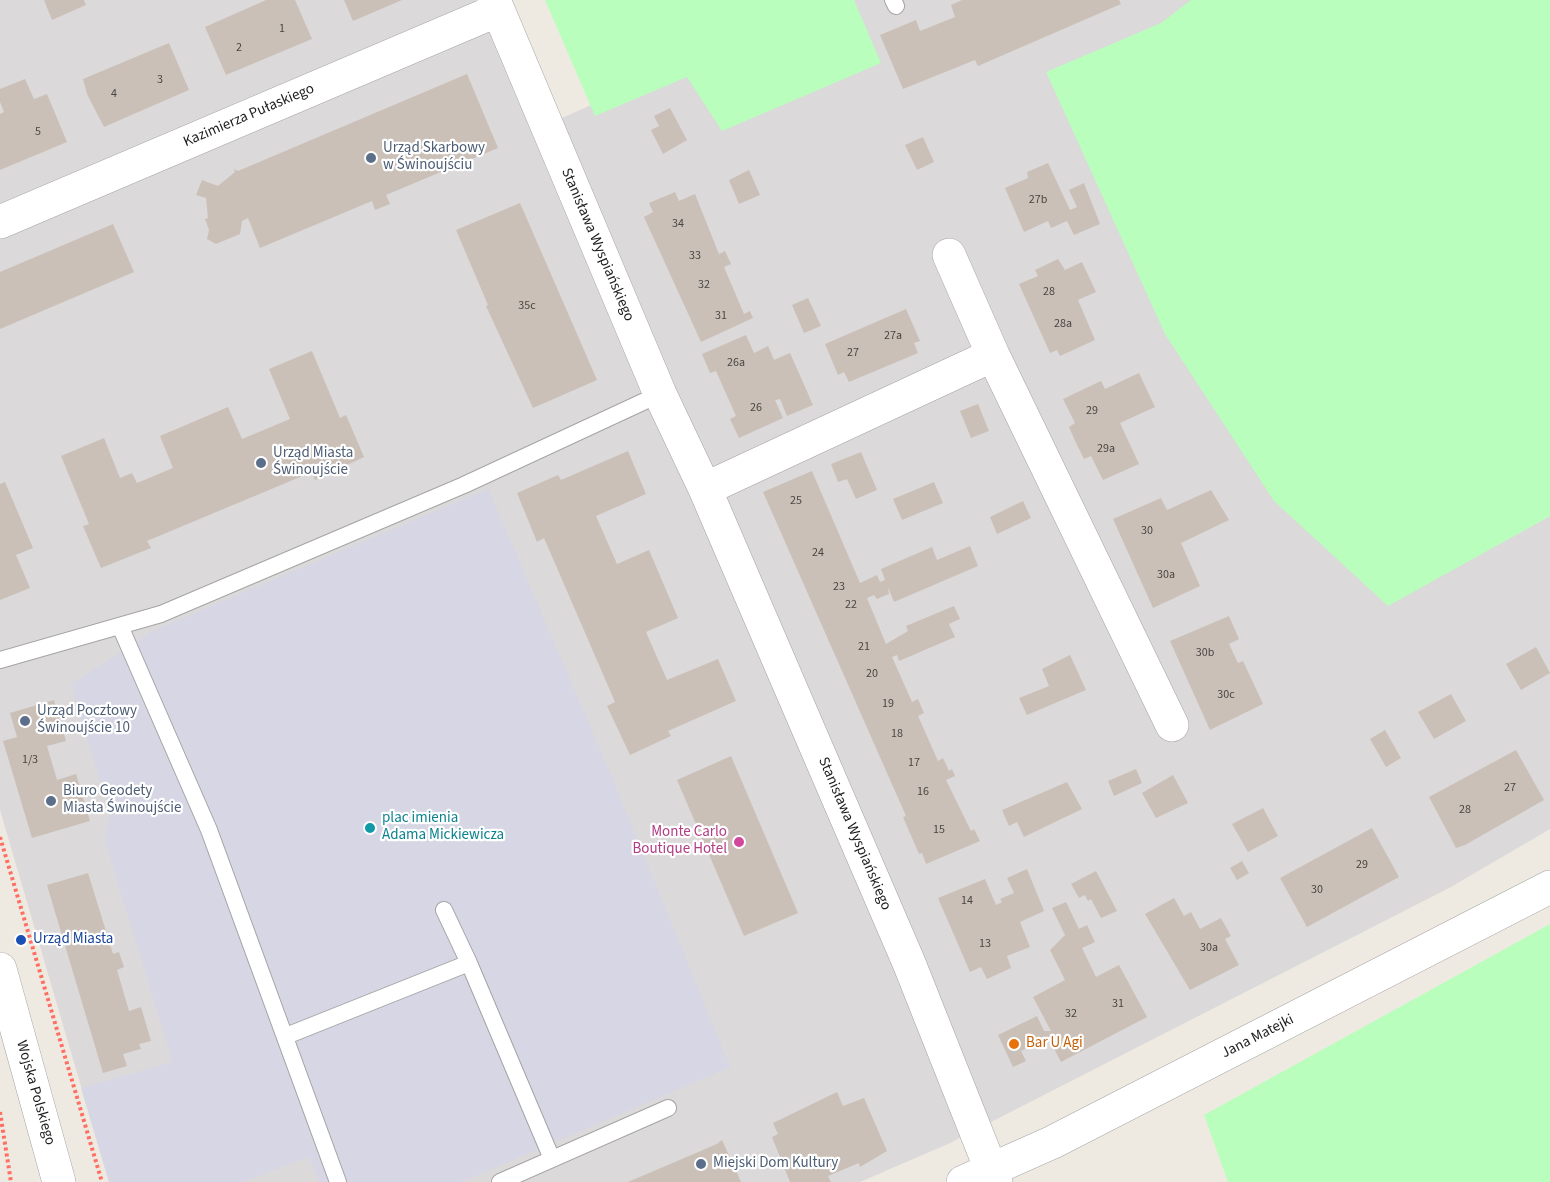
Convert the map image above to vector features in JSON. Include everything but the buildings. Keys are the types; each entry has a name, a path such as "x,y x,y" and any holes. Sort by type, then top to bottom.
{"street":[{"name":"Kazimierza Pułaskiego","path":"0,222 496,5"},
{"name":"Stanisława Wyspiańskiego","path":"496,5 660,394 705,489 909,963 984,1178"},
{"path":"949,255 993,355 1172,725"},
{"path":"705,489 993,355"},
{"name":"Jana Matejki","path":"984,1178 1550,887"},
{"name":"Wojska Polskiego","path":"0,969 59,1182"}],"lane":[{"path":"0,660 161,614 464,484 660,394"},
{"path":"120,626 209,830 338,1182"},
{"path":"444,910 469,963 552,1159"},
{"path":"286,1036 469,963"},
{"path":"500,1182 668,1108"}],"path":[{"path":"0,837 102,1182"},
{"path":"0,1112 11,1182"}],"shaded area":[{"path":"0,0 503,0 562,118 826,0 1214,0 1388,605 1550,516 1550,829 1451,887 948,1144 860,1182 109,1182 0,810"},
{"name":"plac imienia Adama Mickiewicza","path":"488,489 612,778 730,1067 461,1182 320,1182 309,1157 242,1182 109,1182 81,1088 173,1062 105,841 110,814 71,684 155,630"}],"green space":[{"path":"545,0 854,0 881,63 722,131 687,77 595,116"},
{"path":"1191,0 1550,0 1550,516 1388,606 1274,501 1165,334 1046,72 1161,23"},
{"path":"1550,924 1550,1182 1228,1182 1204,1115"}],"place":[{"name":"Urząd Skarbowy w Świnoujściu","path":"371,158"},
{"name":"Urząd Miasta Świnoujście","path":"261,463"},
{"name":"Urząd Pocztowy Świnoujście 10","path":"25,721"},
{"name":"Biuro Geodety Miasta Świnoujście","path":"51,801"},
{"name":"plac imienia Adama Mickiewicza","path":"370,828"},
{"name":"Monte Carlo Boutique Hotel","path":"739,842"},
{"name":"Urząd Miasta","path":"21,940"},
{"name":"Bar U Agi","path":"1014,1044"},
{"name":"Miejski Dom Kultury","path":"701,1164"}]}
